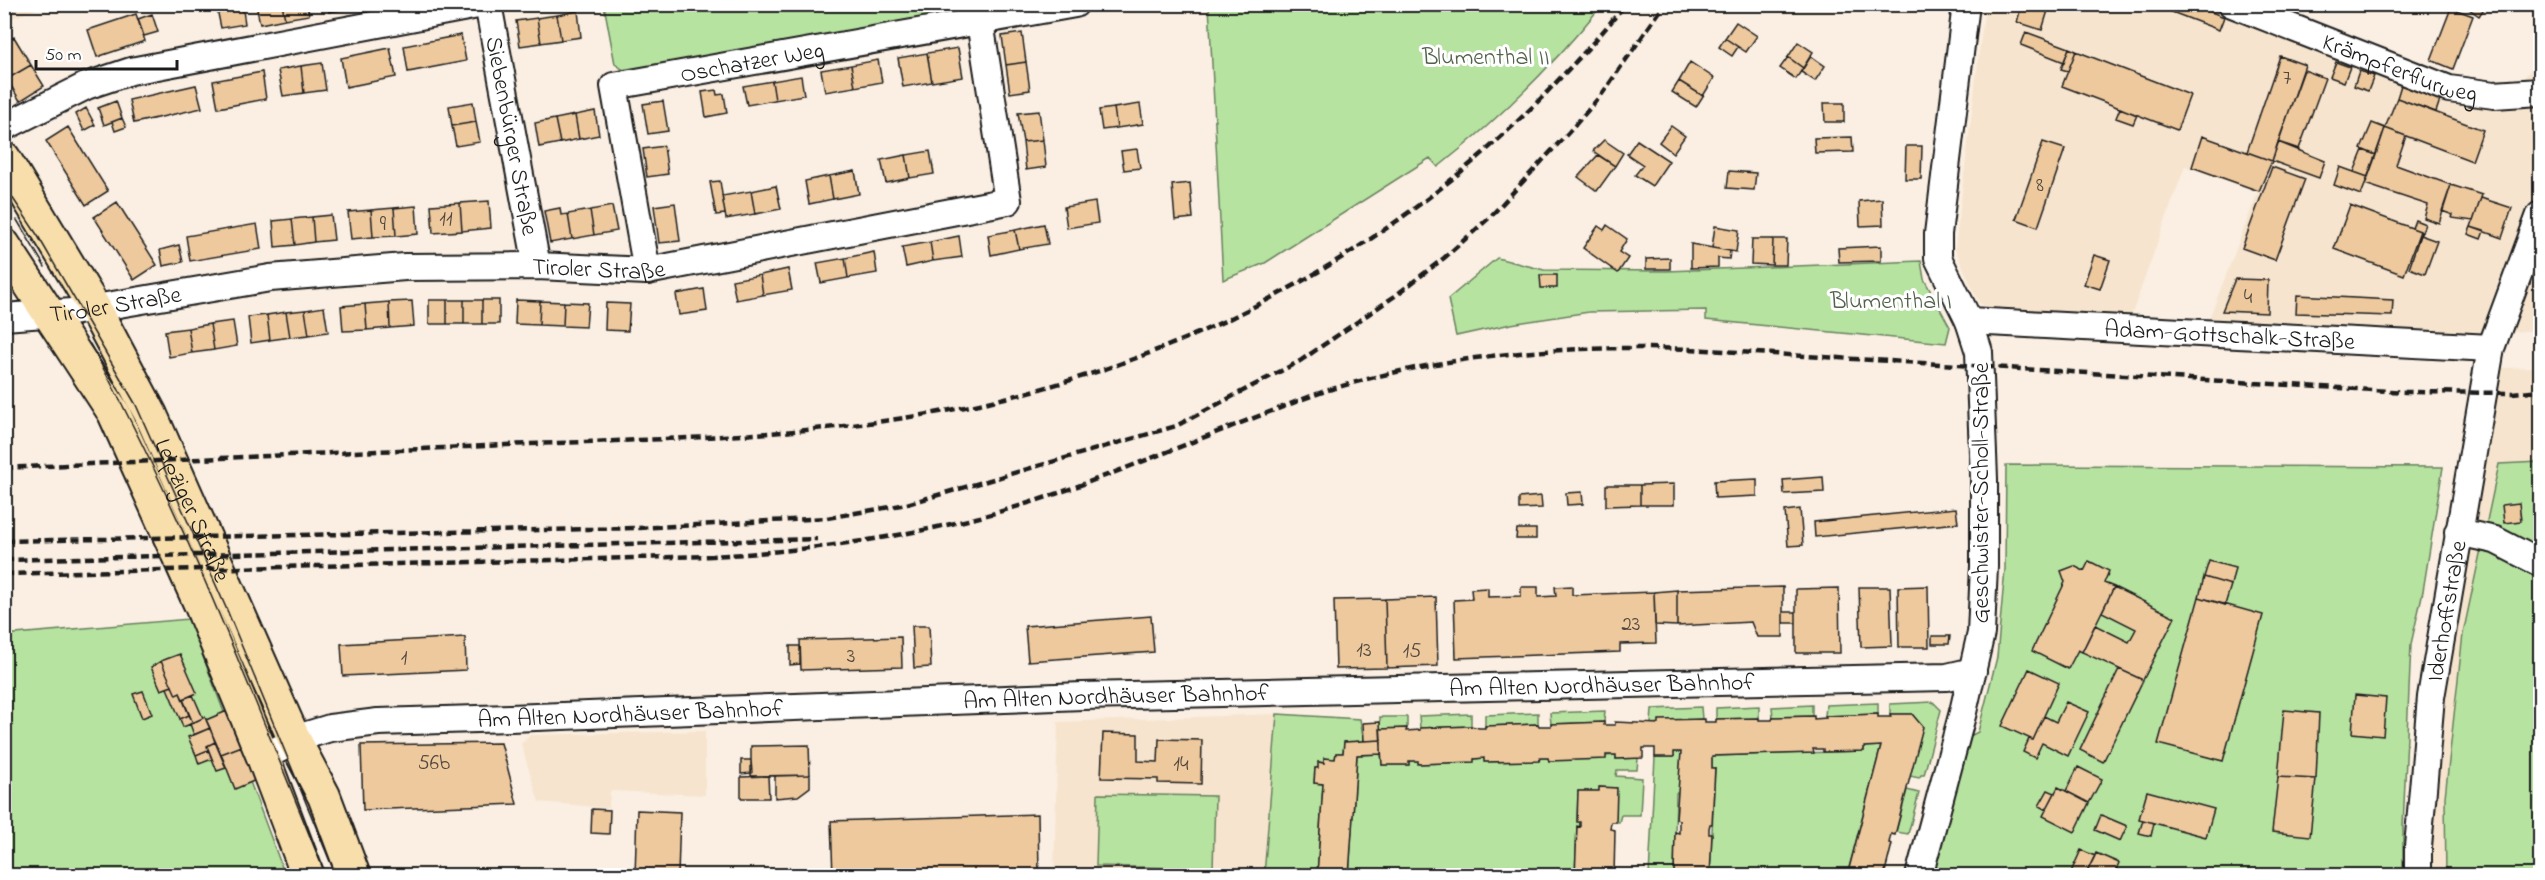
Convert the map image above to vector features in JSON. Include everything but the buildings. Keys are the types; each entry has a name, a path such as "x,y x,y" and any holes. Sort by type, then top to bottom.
{"main road":[{"name":"Leipziger Straße","path":"4,158 95,309 151,415 295,741 324,795 354,876"},
{"name":"Leipziger Straße","path":"4,245 114,413 201,606 263,757 308,876"}],"street":[{"path":"4,127 86,86 131,71 485,4"},
{"name":"Siebenbürger Straße","path":"485,4 537,266"},
{"name":"Oschatzer Weg","path":"647,271 614,86 1075,4"},
{"name":"Geschwister-Scholl-Straße","path":"1919,876 1981,633 1985,528 1979,352 1969,321 1938,258 1938,234 1966,4"},
{"name":"Krämpferflurweg","path":"2232,4 2449,88 2494,94 2541,92"},
{"name":"Tiroler Straße","path":"4,317 48,315 95,309 270,278 405,267 537,266 647,271 1008,201 980,22"},
{"name":"Iderhoffstraße","path":"2418,876 2418,847 2430,697 2491,348 2541,215"},
{"name":"Adam-Gottschalk-Straße","path":"1969,321 2491,348"},
{"path":"2458,532 2495,540 2541,563"},
{"name":"Am Alten Nordhäuser Bahnhof","path":"263,757 295,741 330,728 378,722 1083,696 1947,678 1973,671"}],"shaded area":[{"path":"5,5 46,5 5,21"},
{"path":"1985,5 2201,5 2414,88 2455,78 2488,83 2521,82 2540,58 2540,330 2479,334 2208,322 2258,192 2185,166 2130,319 2002,314 1979,303 1955,249"},
{"path":"2540,367 2540,875 2429,876 2428,848 2441,698 2499,368"},
{"path":"1277,714 1264,875 1054,876 1058,722"},
{"path":"705,731 705,795 610,791 609,808 539,802 521,744 530,735"}],"green space":[{"name":"Blumenthal II","path":"1209,4 1602,5 1565,48 1524,90 1438,167 1430,158 1265,263 1223,280"},
{"path":"604,5 1019,5 631,75 615,64"},
{"name":"Blumenthal I","path":"1497,258 1544,270 1667,271 1921,261 1924,279 1950,327 1946,343 1706,320 1706,310 1589,312 1511,324 1456,336 1448,299"},
{"path":"2540,462 2540,875 2446,876 2445,797 2463,634 2499,464"},
{"path":"2006,465 2443,467 2423,591 2411,644 2403,875 1930,876 1968,737 1978,732 1997,657 2005,569"},
{"path":"189,619 285,875 5,875 4,635"},
{"path":"1933,702 1941,710 1924,775 1919,778 1910,776 1922,727 1912,714 1890,714 1890,704"},
{"path":"1878,703 1878,714 1825,716 1826,705"},
{"path":"1812,705 1812,716 1773,717 1772,707"},
{"path":"1759,706 1759,718 1716,719 1716,708"},
{"path":"1701,707 1702,719 1651,724 1652,709"},
{"path":"1605,711 1604,722 1551,724 1550,713"},
{"path":"1538,713 1538,724 1485,726 1485,715"},
{"path":"1277,714 1360,719 1364,741 1344,742 1343,753 1336,753 1335,759 1324,758 1324,763 1319,762 1318,768 1315,768 1314,783 1323,784 1317,875 1264,876"},
{"path":"1471,714 1471,726 1420,728 1419,716"},
{"path":"1380,717 1407,717 1407,728 1380,729"},
{"path":"1881,746 1847,875 1710,876 1715,768 1712,768 1712,756 1864,751 1864,747"},
{"path":"1674,752 1681,752 1679,793 1676,793 1674,875 1649,876 1655,757 1674,757"},
{"path":"1381,754 1382,765 1408,765 1409,761 1418,761 1419,764 1473,762 1474,759 1484,758 1485,762 1539,761 1540,758 1548,758 1549,761 1616,755 1616,759 1638,758 1637,770 1617,770 1616,776 1642,778 1640,815 1621,815 1619,822 1616,822 1616,788 1600,787 1599,791 1578,791 1577,821 1580,822 1580,827 1577,827 1575,875 1349,876 1357,755"},
{"path":"1907,790 1919,793 1908,834 1896,832"},
{"path":"1098,794 1215,796 1213,869 1096,866"}],"tram line":[{"path":"4,185 38,236 136,405 227,610 336,876"},
{"path":"17,220 45,267"},
{"path":"90,344 124,408 187,540 326,876"}],"railway":[{"path":"4,468 671,439 781,432 891,420 945,411 1030,392 1113,366 1194,335 1272,297 1347,254 1419,205 1486,150 1549,90 1625,4"},
{"path":"4,541 639,528 827,518 907,504 1176,426 1300,361 1395,296 1444,258 1490,217 1569,132 1602,94 1665,4"},
{"path":"4,574 712,556 846,543 935,528 1022,505 1305,398 1382,375 1468,359 1556,350 1689,349 2406,392 2513,393 2540,390"},
{"path":"4,560 817,539"}]}
